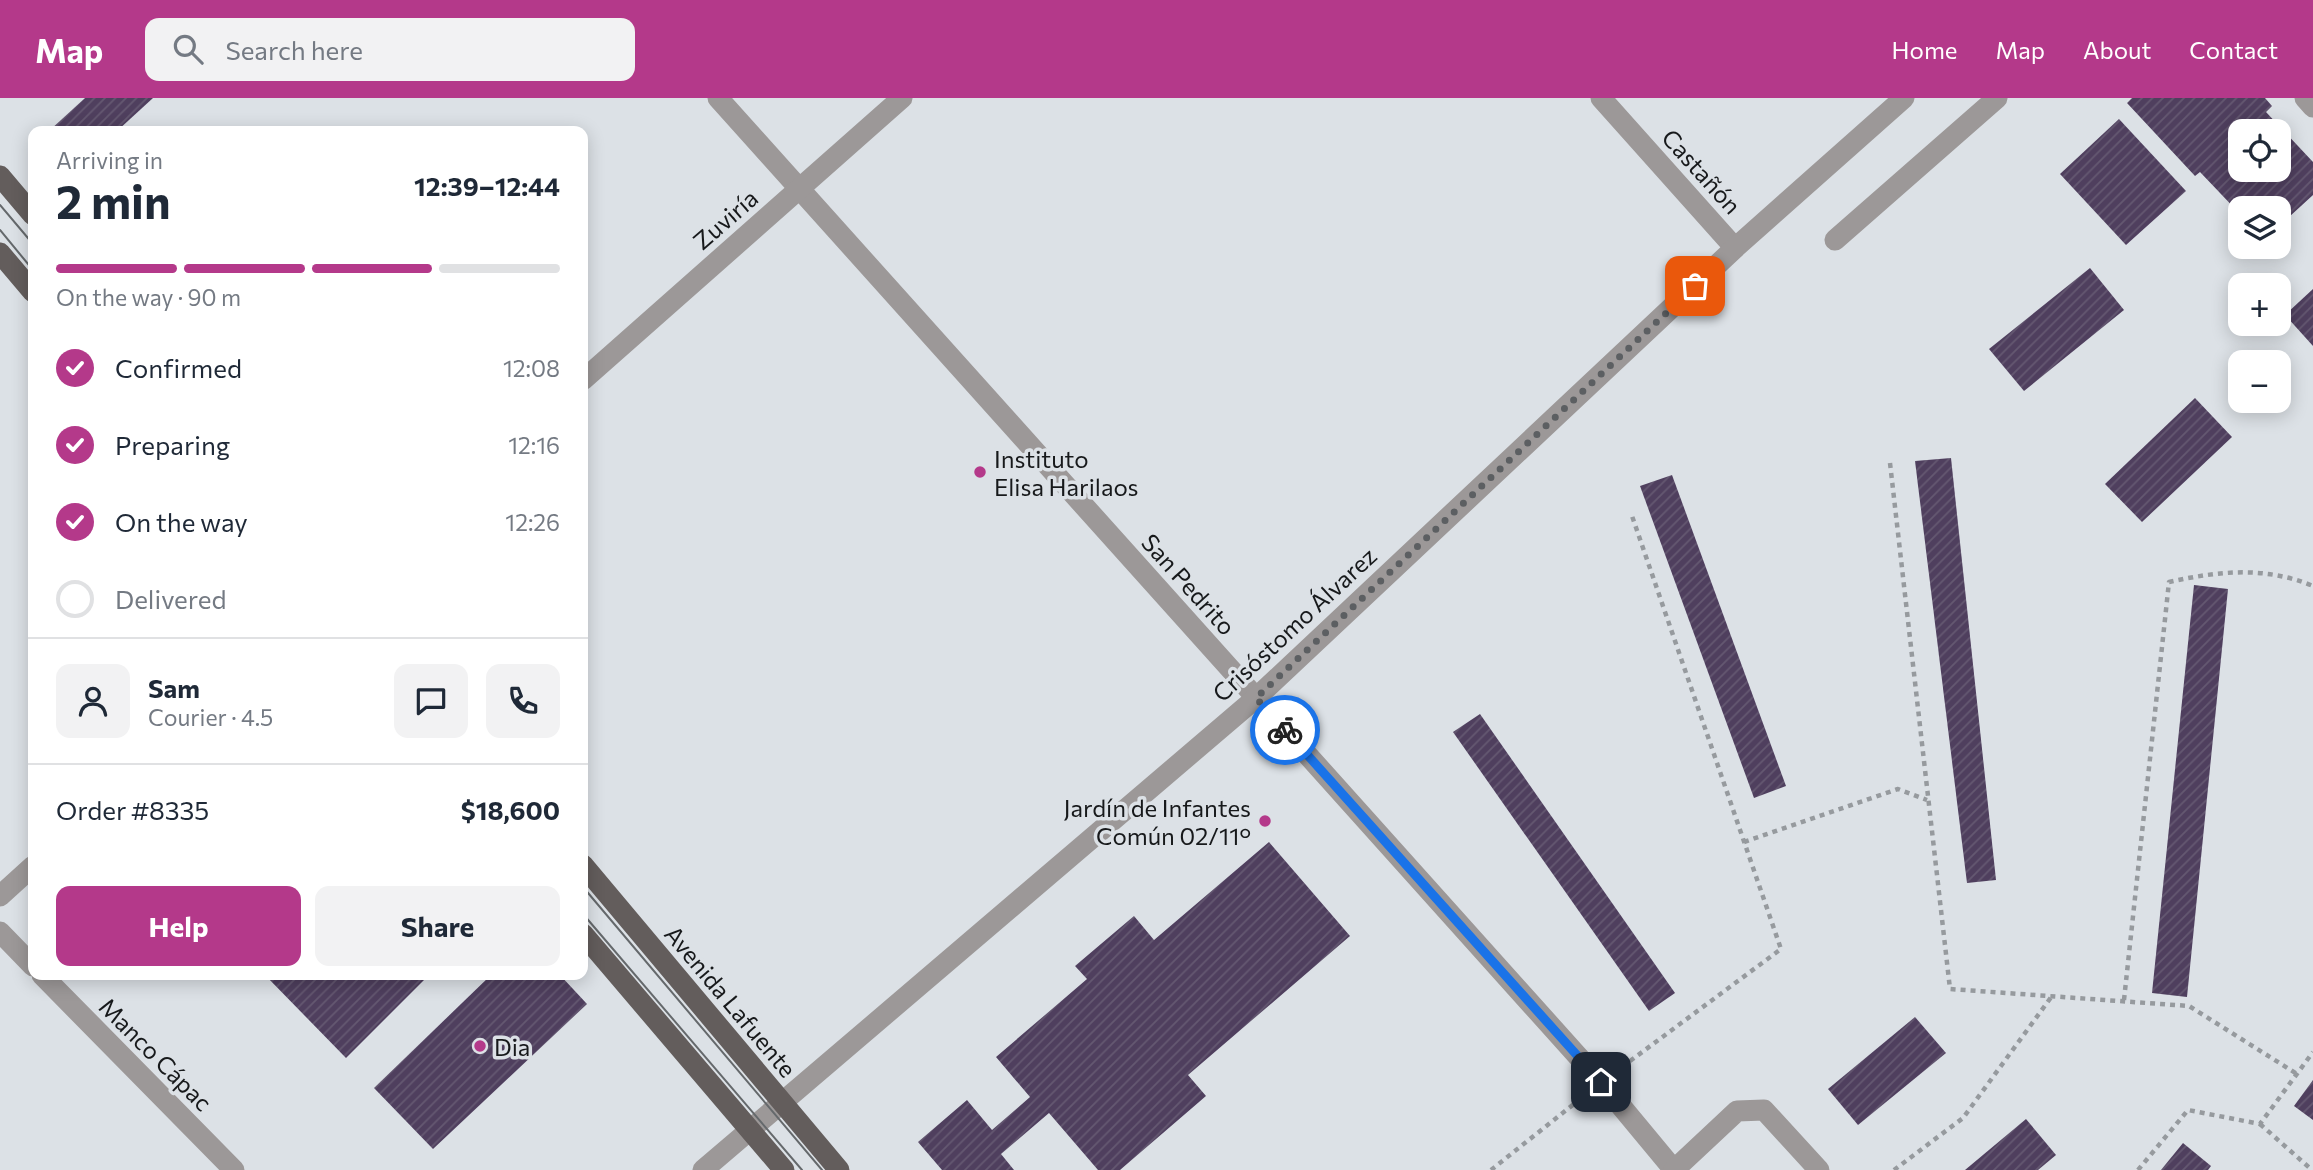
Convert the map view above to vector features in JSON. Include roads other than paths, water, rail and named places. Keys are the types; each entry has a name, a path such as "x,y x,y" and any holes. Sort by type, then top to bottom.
{"main road":[{"path":"0,176 28,209"},
{"path":"0,253 28,286"},
{"name":"Avenida Lafuente","path":"588,872 839,1170"},
{"path":"588,940 784,1170"}],"street":[{"name":"San Pedrito","path":"719,98 1601,1082 1674,1170"},
{"name":"Zuviría","path":"588,376 902,98"},
{"name":"Castañón","path":"1601,98 1735,248"},
{"name":"Crisóstomo Álvarez","path":"703,1170 1256,698 1735,248 1904,98"},
{"path":"1835,240 1997,98"},
{"path":"2305,98 2313,107"},
{"path":"0,896 28,871"},
{"path":"0,932 28,961"},
{"name":"Manco Cápac","path":"47,980 234,1170"},
{"path":"1674,1170 1737,1111 1749,1109 1764,1110 1819,1170"}],"tram line":[{"path":"0,205 28,238"},
{"path":"0,230 28,264"},
{"path":"588,893 822,1170"},
{"path":"588,920 802,1170"}],"place":[{"name":"Instituto Elisa Harilaos","path":"980,472"},
{"name":"Jardín de Infantes Común 02/11°","path":"1265,821"},
{"name":"Dia","path":"480,1046"}]}
